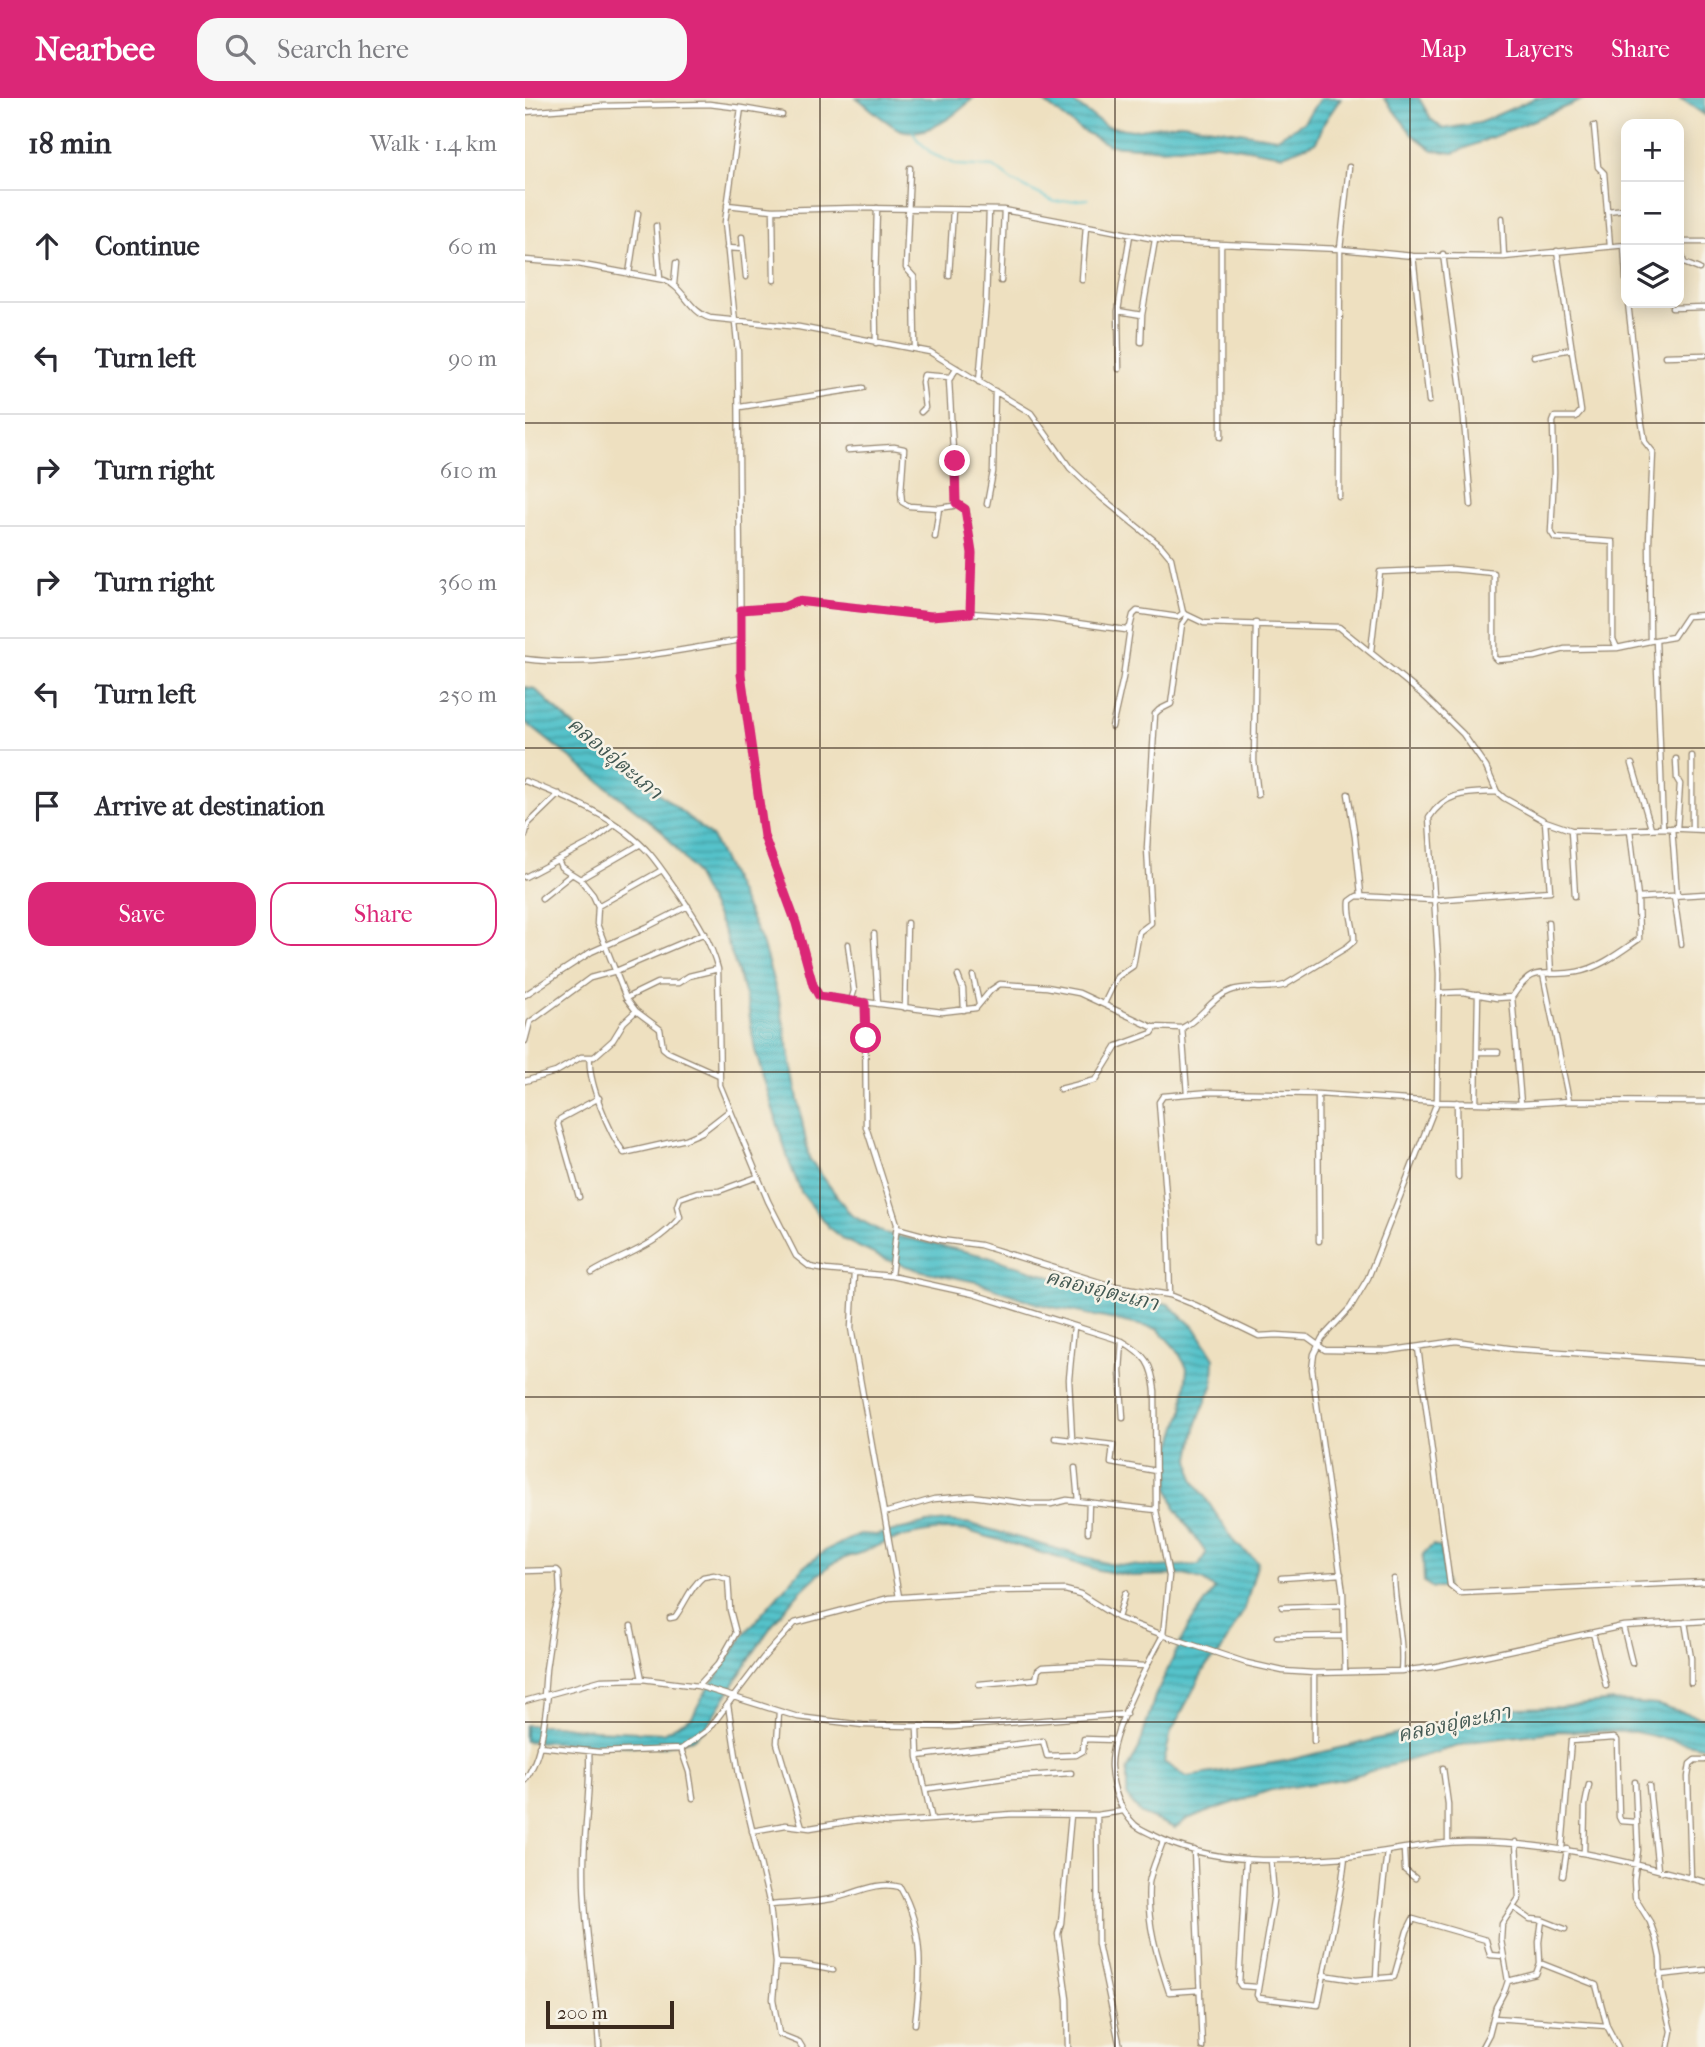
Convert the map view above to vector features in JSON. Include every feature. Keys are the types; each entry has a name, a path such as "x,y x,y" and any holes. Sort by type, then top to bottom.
{"street":[{"path":"525,112 603,106 695,104 782,115"},
{"path":"741,108 725,222 736,321 740,407 741,674 764,836 819,996 942,1012 976,1008 991,990 1000,984 1047,986 1080,993 1156,1027 1182,1028 1227,992 1239,988 1276,988 1285,985 1347,947 1354,941 1350,901 1361,894 1433,900 1550,891 1545,821"},
{"path":"1594,126 1598,167 1604,173 1610,246"},
{"path":"1339,496 1340,249 1349,167"},
{"path":"910,168 906,268 914,276 915,348"},
{"path":"727,205 773,210 1004,210 1154,240 1340,249 1413,256 1443,254 1504,257 1621,245"},
{"path":"876,343 877,208"},
{"path":"773,210 774,280"},
{"path":"949,276 953,210"},
{"path":"979,382 986,303 989,210"},
{"path":"1001,281 1004,210"},
{"path":"1607,211 1621,210"},
{"path":"629,274 638,214"},
{"path":"1501,218 1504,257"},
{"path":"656,226 660,279"},
{"path":"1082,280 1086,226"},
{"path":"1119,369 1118,311 1130,236"},
{"path":"742,237 746,277"},
{"path":"1141,342 1142,315 1154,240"},
{"path":"1684,243 1705,242"},
{"path":"1221,245 1221,437"},
{"path":"1680,245 1684,263 1699,269"},
{"path":"727,248 743,249"},
{"path":"1557,251 1581,411 1576,416 1555,417 1553,422 1551,532 1555,538 1613,542 1613,639 1617,648"},
{"path":"1443,254 1462,396 1471,505"},
{"path":"1413,256 1429,401"},
{"path":"525,260 578,264 660,279 674,284 701,315 799,327 930,352 1031,413 1070,468 1161,546 1171,558 1185,615 1171,704 1155,715 1147,848 1151,923 1139,932 1133,966 1118,977 1104,1004"},
{"path":"674,284 677,263"},
{"path":"1684,308 1705,307"},
{"path":"1629,308 1641,418 1646,442 1653,452 1649,541 1663,828"},
{"path":"1118,311 1142,315"},
{"path":"1534,356 1572,349"},
{"path":"1665,356 1705,355"},
{"path":"956,503 949,380 957,368"},
{"path":"921,412 925,408 922,382 924,375 951,377"},
{"path":"740,407 863,388"},
{"path":"987,504 993,472 995,391"},
{"path":"848,450 901,447 905,452 902,502 905,505 939,508 956,503"},
{"path":"956,503 965,509 972,553 970,613"},
{"path":"935,537 939,508"},
{"path":"1371,652 1380,572 1452,569 1494,573 1494,657 1497,660 1535,657 1565,649 1617,648 1673,637 1687,616 1705,615"},
{"path":"741,610 784,607 797,601 931,616 970,613 1042,618 1126,630 1130,627"},
{"path":"1112,727 1123,678 1130,627 1137,611 1178,617 1185,615 1204,623 1339,627 1423,695 1462,734 1486,767 1497,792 1504,799 1545,821 1571,830 1705,830"},
{"path":"1256,623 1254,761 1258,794"},
{"path":"525,659 608,662 741,640"},
{"path":"1692,756 1692,829"},
{"path":"1677,759 1680,784 1674,828 1681,944"},
{"path":"1632,764 1651,828"},
{"path":"525,781 581,804 615,824 649,853 705,933 718,969 720,1085 757,1177 796,1256 810,1266 891,1276 973,1294 1122,1340 1146,1359 1153,1373 1156,1510 1168,1576 1163,1635 1146,1666 1115,1740 1111,1766 1123,1811 1136,1826 1163,1840 1194,1850 1246,1859 1345,1857 1448,1843 1515,1842 1565,1849 1705,1882"},
{"path":"1345,1672 1341,1574 1312,1369 1314,1354 1350,1308 1368,1278 1437,1102 1438,993 1429,818 1437,805 1449,797 1497,792"},
{"path":"525,836 528,824 559,794"},
{"path":"1348,794 1361,894"},
{"path":"525,877 593,842 615,824"},
{"path":"1571,830 1576,897"},
{"path":"1521,1104 1512,997 1524,980 1531,974 1578,972 1599,964 1639,939 1638,898 1630,830"},
{"path":"580,879 639,845"},
{"path":"558,860 561,867 580,879 593,895 598,906 597,924 626,998 636,1011 660,1029 663,1048 719,1074"},
{"path":"598,906 662,870"},
{"path":"542,898 572,874"},
{"path":"1638,898 1705,894"},
{"path":"525,995 590,951 688,906"},
{"path":"1548,922 1551,974"},
{"path":"905,1008 907,923"},
{"path":"525,1041 530,1022 590,978 616,971 705,933"},
{"path":"874,934 878,1004"},
{"path":"848,944 854,991 851,1001"},
{"path":"626,998 657,983 678,984 689,976 718,969"},
{"path":"1543,974 1569,1101"},
{"path":"958,976 963,989 964,1010"},
{"path":"973,976 979,1004"},
{"path":"1438,993 1512,997"},
{"path":"1476,1102 1478,994"},
{"path":"865,1003 866,1127 897,1229 891,1276"},
{"path":"525,1082 556,1072 581,1057 594,1058 613,1040 624,1022 636,1011"},
{"path":"1060,1089 1096,1080 1117,1046 1153,1033 1156,1027"},
{"path":"1182,1028 1187,1094"},
{"path":"1478,1052 1498,1052"},
{"path":"590,1057 590,1072 599,1098 624,1153 686,1139 702,1132 729,1111"},
{"path":"1170,1295 1168,1221 1159,1102 1163,1096 1212,1092 1318,1094 1437,1102 1521,1104 1569,1101 1705,1102"},
{"path":"1318,1094 1319,1241"},
{"path":"579,1197 558,1124 561,1119 599,1098"},
{"path":"1457,1102 1458,1177"},
{"path":"592,1273 646,1248 660,1237 680,1217 677,1206 680,1198 697,1192 719,1191 757,1177"},
{"path":"897,1229 941,1240 980,1245 1109,1285 1170,1295 1195,1304 1259,1336 1307,1337 1325,1350 1387,1351 1461,1342 1515,1349 1705,1362"},
{"path":"854,1273 851,1328 899,1597"},
{"path":"1072,1440 1069,1379 1074,1327"},
{"path":"1122,1340 1120,1371 1123,1418"},
{"path":"1418,1348 1450,1586 1460,1593 1705,1582"},
{"path":"1055,1438 1113,1445 1111,1463 1156,1471"},
{"path":"1075,1468 1078,1501"},
{"path":"884,1513 934,1499 972,1496 1031,1504 1078,1501 1156,1510"},
{"path":"1088,1532 1089,1502"},
{"path":"525,1571 558,1570 560,1593 548,1655 544,1719 539,1746 531,1772 525,1780"},
{"path":"1282,1578 1341,1574"},
{"path":"670,1618 675,1617 686,1602 691,1589 702,1577 714,1575 728,1579 730,1610 736,1633 719,1663 698,1686"},
{"path":"1394,1579 1401,1641 1401,1671"},
{"path":"539,1746 589,1751 681,1749 709,1730 764,1658 795,1623 899,1597 990,1591 1065,1590 1080,1594 1118,1618 1219,1654 1283,1671 1314,1673 1401,1671 1459,1662 1623,1626 1705,1621"},
{"path":"1118,1618 1125,1593"},
{"path":"1282,1607 1344,1605"},
{"path":"1685,1622 1691,1658 1691,1683"},
{"path":"631,1626 642,1679"},
{"path":"1623,1626 1632,1662"},
{"path":"1593,1633 1606,1686"},
{"path":"1277,1637 1344,1636"},
{"path":"979,1684 1037,1679 1038,1670 1042,1667 1097,1664 1146,1666"},
{"path":"1314,1673 1314,1741"},
{"path":"525,1701 601,1680 642,1679 698,1686 798,1717 863,1725 917,1728 1126,1714"},
{"path":"728,1704 739,1775 770,1905 776,1964 773,1999 779,2034 799,2042 802,2047"},
{"path":"779,1712 777,1743 802,1826"},
{"path":"917,1728 918,1756 932,1821"},
{"path":"918,1756 1043,1741 1047,1756 1076,1755 1083,1751 1084,1739 1115,1740"},
{"path":"1563,1876 1571,1741 1617,1740 1619,1817 1621,1821 1635,1822"},
{"path":"681,1749 689,1772 692,1798"},
{"path":"589,1751 590,1777 583,1872 599,2047"},
{"path":"1691,1879 1688,1776 1690,1764 1695,1760 1705,1760"},
{"path":"1443,1768 1448,1804 1448,1843"},
{"path":"925,1789 1011,1777 1071,1773"},
{"path":"1635,1782 1638,1850 1635,1898 1650,1922 1656,1939 1671,2031 1668,2047"},
{"path":"1584,1853 1585,1805 1589,1784"},
{"path":"1650,1786 1658,1870"},
{"path":"752,1831 786,1825 810,1828 858,1820 888,1823 1013,1814 1097,1815 1123,1811"},
{"path":"1068,2047 1067,1999 1058,1934 1062,1923 1071,1815"},
{"path":"1097,1815 1098,1944 1121,2047"},
{"path":"1163,1840 1149,1881 1151,1931 1156,1952 1169,1992 1201,1990"},
{"path":"1482,2047 1507,1981 1501,1940 1502,1924 1518,1898 1519,1891 1515,1842"},
{"path":"1404,1849 1405,1870 1415,1878"},
{"path":"1194,1850 1202,2047"},
{"path":"1377,1978 1378,1920 1387,1852"},
{"path":"1271,1860 1274,1895 1257,1995 1259,1998 1318,2005 1345,1857"},
{"path":"1246,1859 1239,1983 1241,1986 1257,1987"},
{"path":"770,1905 833,1899 881,1886 900,1887 919,1938 920,1980 915,2024"},
{"path":"1513,1907 1529,1919 1542,1920 1565,1929"},
{"path":"1322,1975 1356,1980 1394,1977 1413,1919 1486,1940 1490,1955 1503,1956"},
{"path":"1507,1981 1533,1975 1541,1964 1538,1945 1542,1920"},
{"path":"776,1964 800,1964 833,1970"},
{"path":"1541,1964 1596,1985 1607,2026 1618,2047"},
{"path":"1660,1975 1705,1969"},
{"path":"1494,2018 1607,2026"}],"water":[{"path":"857,98 973,98 941,123 911,132 891,124"},
{"path":"1039,98 1067,98 1106,126 1133,130 1182,123 1277,138 1304,122 1320,98 1341,98 1325,121 1316,142 1283,155 1212,143 1164,149 1109,145 1079,129"},
{"path":"1384,98 1419,98 1431,119 1443,129 1479,123 1535,98 1587,98 1454,153 1433,150 1413,135"},
{"path":"1679,98 1705,98 1705,115 1683,100"},
{"name":"คลองอุ่ตะเภา","path":"525,687 535,689 585,737 712,837 762,942 780,1004 809,1158 851,1215 884,1233 985,1256 1105,1294 1168,1304 1196,1329 1214,1358 1213,1384 1197,1423 1190,1458 1193,1479 1235,1543 1258,1562 1244,1610 1219,1654 1206,1666 1171,1732 1164,1762 1187,1777 1285,1761 1518,1708 1613,1701 1657,1705 1705,1718 1705,1747 1635,1732 1560,1731 1476,1741 1343,1779 1271,1790 1187,1819 1175,1828 1141,1814 1127,1797 1127,1771 1139,1748 1155,1696 1189,1625 1215,1589 1202,1580 1184,1575 1131,1576 1099,1570 968,1531 955,1530 906,1536 831,1565 792,1600 776,1620 705,1729 692,1739 661,1747 525,1741 525,1725 663,1733 692,1717 746,1632 803,1567 828,1549 860,1534 876,1535 927,1523 950,1521 971,1524 1109,1564 1157,1567 1199,1565 1206,1553 1175,1508 1169,1489 1170,1451 1183,1411 1187,1368 1177,1350 1158,1329 1038,1304 977,1282 918,1270 882,1258 844,1240 829,1228 801,1192 789,1162 755,1050 748,1006 739,976 723,929 693,870 661,830 525,722"},
{"path":"1433,1545 1441,1548 1446,1588 1433,1588 1424,1582 1423,1554"}],"waterway":[{"path":"913,131 932,154 957,165 994,167 1012,181 1055,202 1088,199"}],"route":[{"path":"866,1038 865,1003 819,996 813,985 796,923 764,836 741,674 741,610 784,607 797,601 931,616 970,613 972,553 965,509 956,503 955,461"}]}
